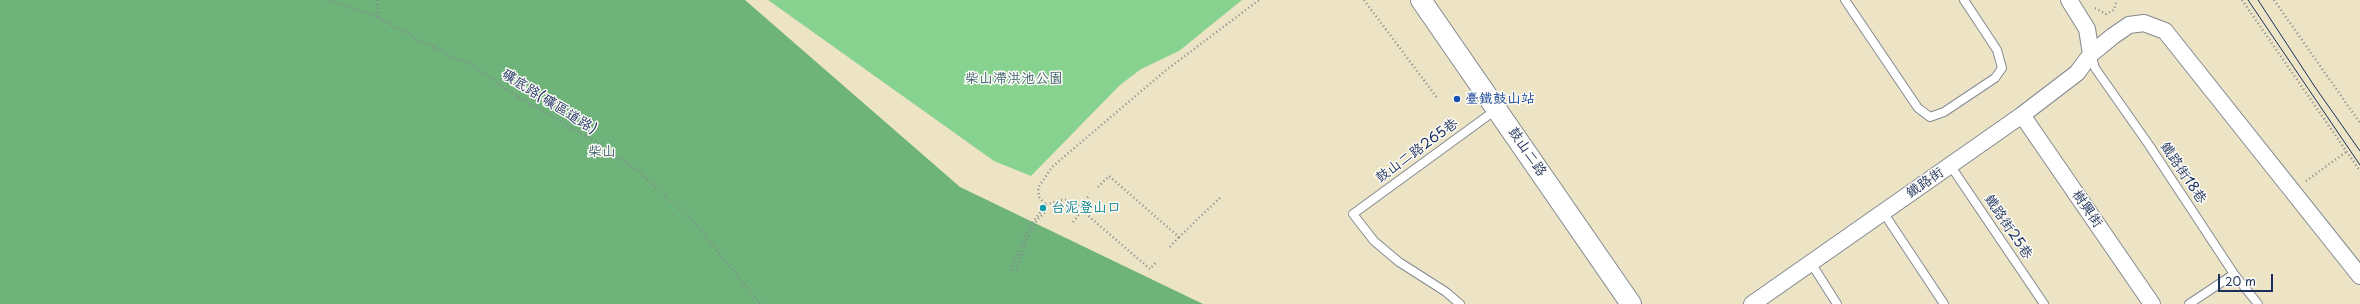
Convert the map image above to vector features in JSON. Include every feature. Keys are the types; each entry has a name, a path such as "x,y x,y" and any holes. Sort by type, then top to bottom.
{"street":[{"name":"鼓山二路","path":"1421,0 1631,304"},
{"path":"2069,0 2087,29 2091,54"},
{"name":"鐵路街","path":"1752,304 2022,115 2077,73 2091,54 2129,25 2144,23 2165,31 2360,276"},
{"name":"樹興街","path":"2022,115 2152,304"}],"lane":[{"path":"1845,0 1918,108 1930,117 1944,112 1995,78 2002,68 1997,50 1964,0"},
{"name":"鐵路街18巷","path":"2091,54 2095,68 2149,145 2234,274 2258,304"},
{"name":"鼓山二路265巷","path":"1460,304 1446,292 1399,262 1374,241 1353,214 1497,109"},
{"name":"鐵路街25巷","path":"1950,165 2044,304"},
{"path":"1883,212 1944,304"},
{"path":"1810,263 1837,304"},
{"path":"2189,304 2234,274"}],"path":[{"name":"礦底路(礦區道路)","path":"326,0 379,18 420,41 478,69 507,90 596,142 639,172 693,221 760,304"},
{"path":"377,0 379,18"},
{"path":"1046,205 1038,197 1038,188 1052,166 1165,71 1259,0"},
{"path":"1364,0 1438,99"},
{"path":"2092,2 2096,9 2106,14 2114,10 2117,0"},
{"path":"2242,0 2360,171"},
{"path":"2274,0 2360,123"},
{"path":"2306,182 2346,152"},
{"path":"1098,187 1109,176 1179,238"},
{"path":"1170,247 1222,196"},
{"path":"1078,207 1088,197"},
{"path":"1011,270 1029,227 1046,205 1060,200 1068,200 1078,207 1150,270 1157,262"},
{"path":"1016,270 1028,237 1037,220 1046,211"},
{"path":"1073,222 1082,211"}],"green space":[{"name":"柴山","path":"0,0 745,0 960,187 1203,304 0,304"},
{"name":"柴山滯洪池公園","path":"768,0 1242,0 1179,51 1141,69 1120,85 1031,176 994,161"}],"tram line":[{"path":"2248,0 2360,165"},
{"path":"2258,0 2315,87 2360,151"}],"place":[{"name":"臺鐵鼓山站","path":"1457,99"},
{"name":"台泥登山口","path":"1043,208"}]}
